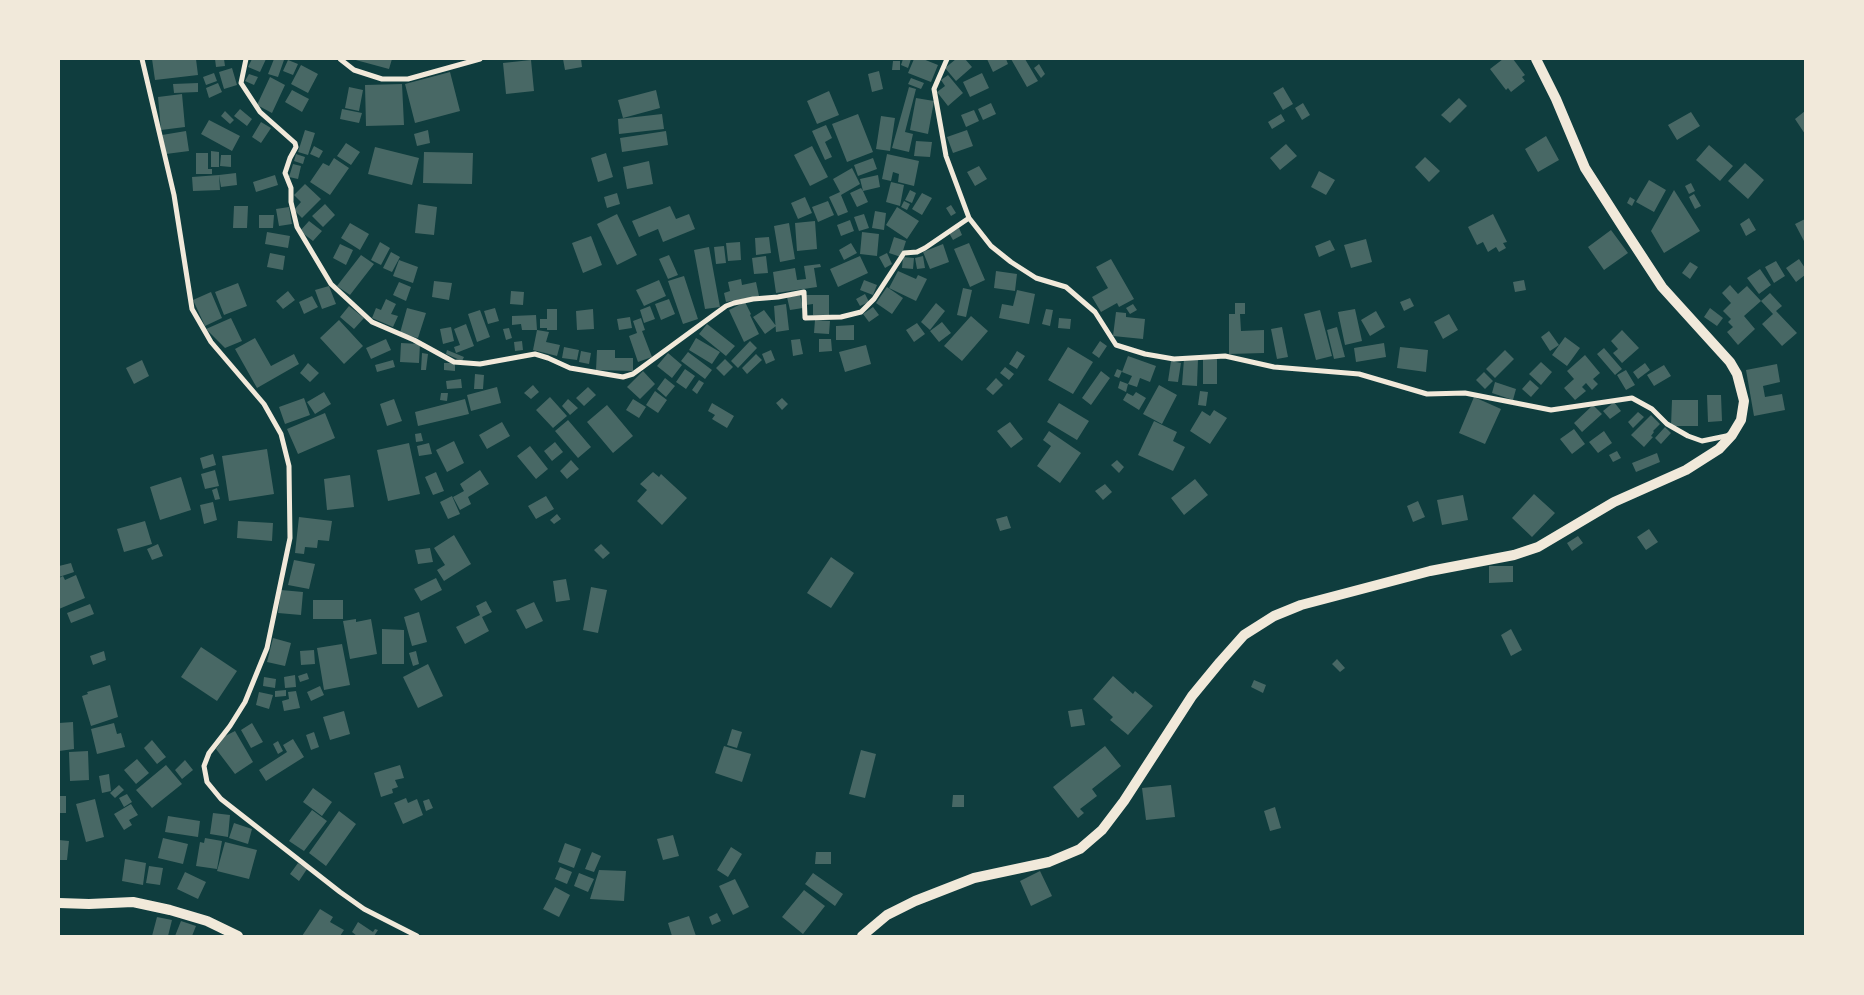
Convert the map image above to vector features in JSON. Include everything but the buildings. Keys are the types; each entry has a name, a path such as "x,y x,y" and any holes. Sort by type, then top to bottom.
{"main road":[{"path":"862,936 887,916 915,901 974,878 1049,862 1080,849 1102,830 1192,696 1220,662 1244,635 1274,616 1301,605 1439,569 1514,555 1538,547 1614,502 1686,470 1719,448 1732,435 1741,420 1744,401 1737,374 1730,362 1662,287 1585,168 1556,99 1536,59"},
{"path":"59,903 133,902 207,921 238,936"}],"street":[{"path":"142,59 174,196 192,308 211,342 264,404 281,434 289,466 290,538 266,648 245,702 209,754 204,766 207,782 221,800 340,892 364,909 417,936"},
{"path":"246,59 241,83 260,112 295,144 296,147 285,173 291,188 291,202 297,227 331,284 372,322 414,340 454,362 480,364 535,354 570,368 623,377 633,374 726,306 734,303 804,292 805,318 841,317 860,312 874,299 904,253 917,252 925,248 969,218"},
{"path":"340,59 354,70 382,79 408,79 480,59"},
{"path":"947,59 934,89 946,156 969,218 991,246 1011,262 1036,278 1066,287 1095,312 1116,345 1145,354 1174,358 1225,356 1274,367 1358,374 1427,394 1465,393 1552,410 1632,398 1652,409 1667,424 1688,436 1702,440 1732,435"}]}
